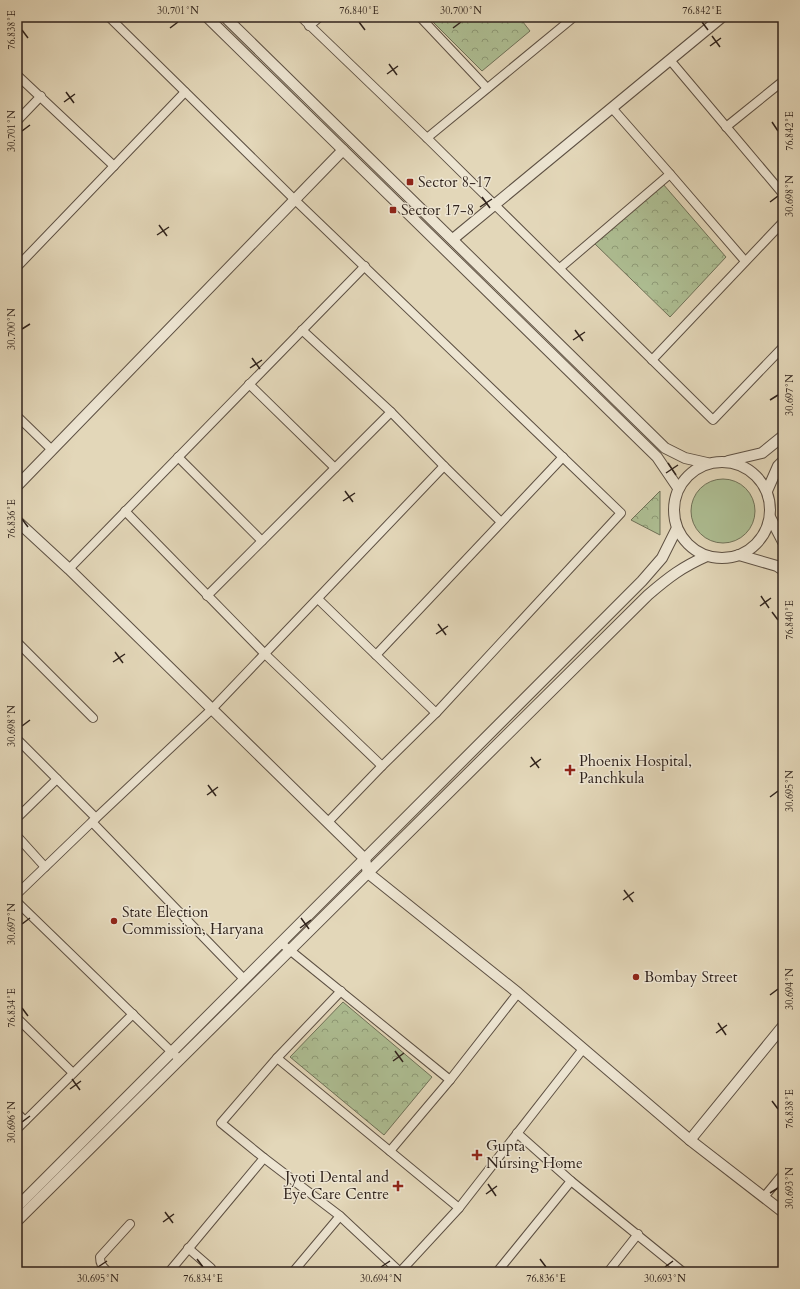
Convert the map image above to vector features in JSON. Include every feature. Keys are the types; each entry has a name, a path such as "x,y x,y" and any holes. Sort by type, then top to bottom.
{"street":[{"path":"109,17 295,200 621,513 436,712 328,822"},
{"path":"206,17 658,457 678,488"},
{"path":"225,17 665,448 684,458 707,464"},
{"path":"301,17 560,268 713,420 783,347"},
{"path":"309,26 320,17"},
{"path":"420,17 487,88"},
{"path":"427,138 574,17"},
{"path":"453,240 722,17"},
{"path":"670,60 783,194"},
{"path":"17,75 114,166"},
{"path":"726,127 783,81"},
{"path":"17,268 185,92"},
{"path":"17,121 41,96"},
{"path":"612,108 745,261"},
{"path":"17,486 343,150"},
{"path":"560,268 670,174"},
{"path":"652,360 783,222"},
{"path":"69,569 365,266"},
{"path":"302,330 391,412 501,522"},
{"path":"249,384 335,468"},
{"path":"207,596 391,412"},
{"path":"17,416 52,450"},
{"path":"728,461 749,469 760,478 770,500 770,517 766,530 756,544 747,551 739,555 725,558 707,556 697,552 689,546 677,528 674,506 678,488 691,473 707,464 762,453 783,436"},
{"path":"178,457 262,541"},
{"path":"376,655 564,457"},
{"path":"767,491 778,466 783,461"},
{"path":"17,894 212,709 444,466"},
{"path":"125,511 207,596 382,766"},
{"path":"770,517 783,542"},
{"path":"17,521 69,569 365,859 368,873 518,993 690,1140 783,1212"},
{"path":"17,1207 642,581 662,558 677,528"},
{"path":"739,555 777,566 783,570"},
{"path":"17,1221 648,595 669,576 686,565 707,556"},
{"path":"318,599 436,712"},
{"path":"17,642 93,718"},
{"path":"17,739 58,779 94,820 244,979"},
{"path":"17,818 58,779"},
{"path":"17,836 45,867"},
{"path":"17,902 180,1060"},
{"path":"281,943 450,1080"},
{"path":"340,991 277,1058 221,1123 340,1216 400,1272 458,1208 584,1049"},
{"path":"390,1152 450,1080 518,993"},
{"path":"17,1129 133,1014"},
{"path":"17,1018 73,1074"},
{"path":"690,1140 783,1026"},
{"path":"277,1058 458,1208"},
{"path":"17,1113 25,1121"},
{"path":"517,1133 571,1181 684,1272"},
{"path":"169,1272 264,1158"},
{"path":"764,1197 783,1174"},
{"path":"497,1272 571,1181"},
{"path":"293,1272 340,1216"},
{"path":"108,1272 102,1266 100,1257 130,1224"},
{"path":"608,1272 638,1234"},
{"path":"188,1248 211,1268"}],"green space":[{"path":"428,17 519,17 530,31 482,71"},
{"path":"663,184 726,257 670,317 594,243"},
{"path":"723,479 735,481 746,488 753,499 755,511 753,523 746,534 735,541 723,543 711,541 700,534 693,523 691,511 693,499 700,488 711,481"},
{"path":"660,491 660,535 631,520"},
{"path":"343,1002 432,1077 384,1135 290,1057"}],"place":[{"name":"Sector 8-17","path":"410,182"},
{"name":"Sector 17-8","path":"393,210"},
{"name":"Phoenix Hospital, Panchkula","path":"570,770"},
{"name":"State Election Commission, Haryana","path":"114,921"},
{"name":"Bombay Street","path":"636,977"},
{"name":"Gupta Nursing Home","path":"477,1155"},
{"name":"Jyoti Dental and Eye Care Centre","path":"398,1186"}]}
